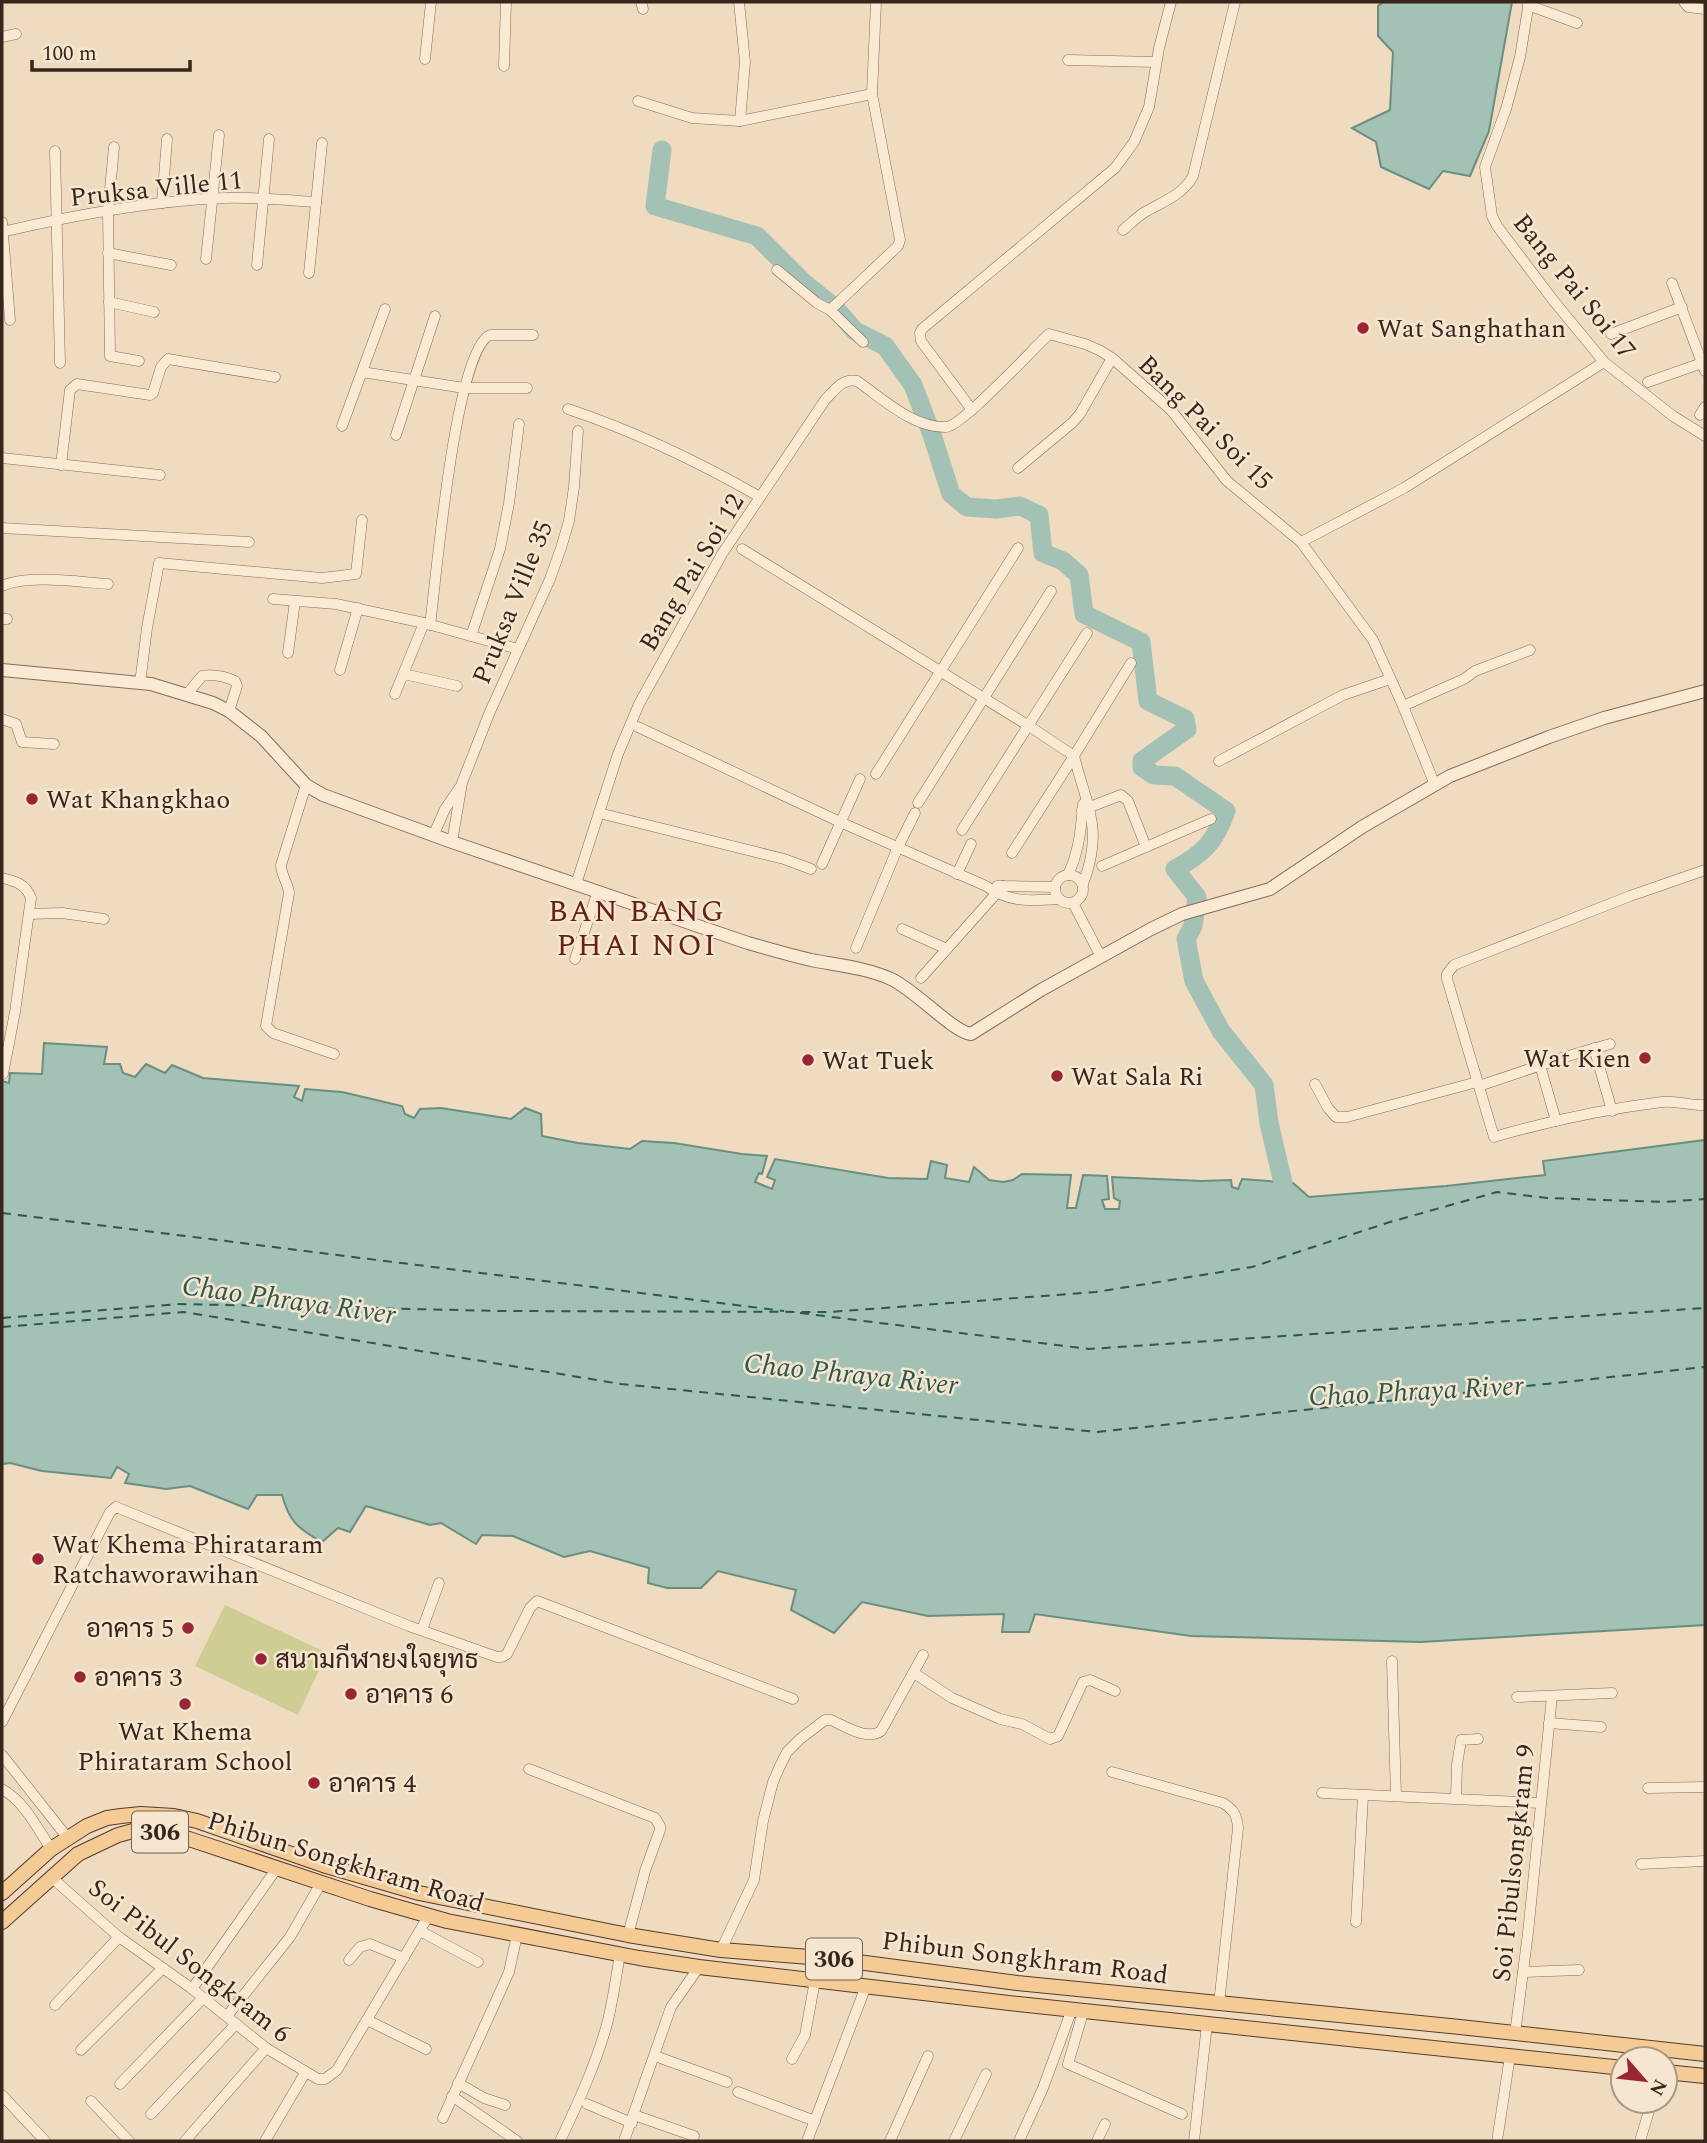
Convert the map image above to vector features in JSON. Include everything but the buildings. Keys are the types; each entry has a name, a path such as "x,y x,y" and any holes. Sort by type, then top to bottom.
{"main road":[{"name":"Phibun Songkhram Road","path":"2,1893 51,1849 87,1826 107,1818 141,1814 174,1816 197,1821 323,1865 419,1893 628,1935 721,1950 1705,2054"},
{"name":"Phibun Songkhram Road","path":"2,1923 51,1877 92,1846 133,1831 167,1832 321,1883 429,1915 517,1935 699,1967 1609,2067"},
{"path":"776,1976 780,1956"},
{"path":"1510,2056 1515,2034"},
{"path":"1679,2073 1705,2076"}],"street":[{"path":"425,59 431,2"},
{"path":"504,66 506,2"},
{"path":"739,2 745,62 740,121"},
{"path":"834,306 893,252 900,240 872,94 876,2"},
{"path":"972,410 921,341 920,333 1115,168 1134,142 1149,107 1156,62 1171,2"},
{"path":"1122,230 1143,213 1168,200 1185,187 1193,176 1235,2"},
{"path":"1684,2 1688,8 1705,9"},
{"path":"1528,3 1577,23"},
{"name":"Bang Pai Soi 17","path":"1528,3 1520,57 1507,109 1485,167 1492,216 1553,300 1604,362 1673,416 1705,436"},
{"path":"2,37 16,34"},
{"path":"1068,60 1156,62"},
{"path":"638,101 692,118 740,121 872,94"},
{"path":"206,259 219,135"},
{"path":"162,203 167,139"},
{"path":"257,265 268,139"},
{"path":"309,273 322,143"},
{"path":"114,147 107,211 111,360 139,361"},
{"path":"55,151 60,363"},
{"name":"Pruksa Ville 11","path":"2,229 162,203 212,199 316,202"},
{"path":"2,229 10,320"},
{"path":"108,253 172,265"},
{"path":"777,270 817,303 834,306 863,342"},
{"path":"1648,382 1704,367 1672,283"},
{"path":"109,302 154,313"},
{"path":"1611,334 1682,307"},
{"path":"342,426 385,309"},
{"path":"396,435 435,316"},
{"name":"Bang Pai Soi 15","path":"919,422 946,427 960,422 1049,334 1086,344 1112,358 1171,410 1227,481 1301,542 1373,640 1404,706 1435,785"},
{"path":"395,694 427,624 452,452 464,387 476,350 485,336 533,335"},
{"path":"1018,468 1080,414 1112,358"},
{"path":"61,465 70,390 77,384 150,395 161,366 168,359 275,376"},
{"path":"1301,542 1404,488 1604,362"},
{"path":"362,372 464,387 527,388"},
{"name":"Bang Pai Soi 12","path":"576,884 618,754 639,704 722,554 825,400 844,382 857,381 919,422"},
{"path":"568,408 682,456 760,497"},
{"path":"471,636 500,549 519,424"},
{"name":"Pruksa Ville 35","path":"433,836 445,809 462,783 550,579 569,521 578,431"},
{"path":"2,458 160,475"},
{"path":"140,683 159,563 322,578 356,575 362,520"},
{"path":"2,528 249,542"},
{"path":"876,774 1018,548"},
{"path":"638,727 840,822 986,886 1027,901 1059,900 1073,903 1082,896 1094,835 1074,756 742,549"},
{"path":"2,586 13,581 27,580 108,584"},
{"path":"856,948 916,808 1051,591"},
{"path":"273,599 320,601 358,608 518,649"},
{"path":"288,653 295,600"},
{"path":"340,670 358,608"},
{"path":"962,830 1087,633"},
{"path":"1404,706 1475,671 1530,650"},
{"path":"1012,853 1131,663"},
{"path":"2,670 140,683 187,694 229,711 261,736 306,786 323,795 433,836 772,950 890,978 915,993 965,1033 975,1032 1041,990 1182,914 1269,889 1362,827 1450,776 1604,718 1705,691"},
{"path":"404,674 457,686"},
{"path":"187,694 202,676 211,675 235,681 237,686 229,711"},
{"path":"1219,761 1343,695 1390,679"},
{"path":"2,719 16,724 22,742 54,744"},
{"path":"822,864 860,779"},
{"name":"Pruksa Ville 35","path":"452,842 462,783"},
{"path":"306,786 281,865 289,893 266,1026 273,1033 334,1054"},
{"path":"1086,808 1116,796 1125,797 1146,847"},
{"path":"1068,875 1076,859 1086,808"},
{"path":"599,813 784,859 811,869"},
{"path":"1102,866 1211,818"},
{"path":"957,874 971,844"},
{"path":"1705,870 1630,896 1454,965 1447,974 1494,1137 1556,1121 1662,1102 1705,1105"},
{"path":"1055,887 1062,877 1068,875 1079,879 1083,884"},
{"path":"2,878 19,883 29,892 31,898 15,1012 3,1074"},
{"path":"921,978 1000,890 1055,887"},
{"path":"1055,887 1059,900"},
{"path":"575,959 598,891"},
{"path":"1073,903 1101,957"},
{"path":"29,914 62,913 104,919"},
{"path":"902,929 947,949"},
{"path":"1315,1084 1336,1117 1347,1116 1478,1084 1610,1044"},
{"path":"1594,1048 1612,1111"},
{"path":"1539,1065 1556,1121"},
{"path":"2,1722 110,1512 116,1507 422,1630 502,1657 507,1654 530,1608 537,1601 793,1699"},
{"path":"422,1630 439,1583"},
{"path":"721,1950 754,1880 773,1782 788,1752 825,1720 869,1736 881,1731 923,1655"},
{"path":"1392,1661 1396,1796"},
{"path":"914,1673 952,1698 1000,1719 1022,1724 1050,1739 1058,1736 1083,1682 1090,1680 1115,1691"},
{"path":"1517,1697 1612,1693"},
{"name":"Soi Pibulsongkram 9","path":"1515,2034 1552,1696"},
{"path":"1549,1723 1601,1727"},
{"path":"1457,1798 1457,1765 1461,1740 1478,1739"},
{"path":"2,1755 67,1837"},
{"path":"529,1769 655,1818 658,1822 660,1830 645,1871 628,1935"},
{"path":"1112,1772 1223,1803 1232,1809 1237,1817 1219,2004"},
{"path":"17,1776 6,1792 22,1805 51,1849"},
{"path":"1648,1788 1705,1787"},
{"path":"1322,1793 1540,1803"},
{"path":"1356,1922 1363,1796"},
{"path":"1641,1864 1705,1861"},
{"path":"192,1989 277,1868"},
{"name":"Soi Pibul Songkram 6","path":"51,1877 119,1937 192,1989 266,2048 305,2073"},
{"path":"227,2016 290,1937 321,1883"},
{"path":"265,2141 280,2120 305,2073 318,2079 330,2077 337,2070 429,1915"},
{"path":"421,1931 478,1962"},
{"path":"443,2118 509,1972 517,1935"},
{"path":"55,2005 119,1937"},
{"path":"349,1960 360,1947 370,1944 404,1958"},
{"path":"560,2141 603,2036 620,1954"},
{"path":"792,2059 804,2039 818,1959"},
{"path":"624,2141 671,2007 699,1967"},
{"path":"81,2050 163,1968"},
{"path":"1523,1972 1579,1970"},
{"path":"807,2141 866,1986"},
{"path":"120,2084 203,1998"},
{"path":"1078,2009 1068,2064 1182,2114"},
{"path":"1019,2141 1078,2009"},
{"path":"367,2020 426,2049"},
{"path":"151,2114 236,2024"},
{"path":"1194,2141 1207,2024"},
{"path":"185,2141 266,2048"},
{"path":"654,2056 727,2082"},
{"path":"890,2141 928,2056"},
{"path":"1497,2141 1510,2056"},
{"path":"954,2141 986,2074"},
{"path":"458,2083 484,2098 505,2105"},
{"path":"738,2092 815,2120"},
{"path":"2,2095 45,2141"},
{"path":"452,2096 517,2141"},
{"path":"90,2101 129,2141"},
{"path":"587,2104 694,2136"},
{"path":"1640,2141 1647,2115"},
{"path":"1097,2141 1105,2124"}],"shaded area":[{"name":"สนามกีฬายงใจยุทธ","path":"225,1605 327,1653 298,1715 195,1666"}],"water":[{"path":"1383,2 1512,2 1489,131 1470,176 1443,171 1429,189 1381,167 1376,142 1352,128 1390,110 1393,52 1378,36 1378,6"},
{"name":"Chao Phraya River","path":"44,1043 107,1047 104,1064 120,1064 123,1073 135,1077 146,1064 165,1073 172,1065 203,1078 299,1086 294,1097 302,1101 305,1089 342,1092 402,1106 405,1114 414,1118 420,1109 441,1108 511,1119 525,1108 541,1114 542,1136 630,1149 642,1141 767,1156 762,1174 759,1173 755,1182 772,1189 775,1180 767,1177 775,1159 888,1178 927,1179 931,1161 947,1165 945,1178 969,1182 974,1167 989,1180 1003,1182 1022,1174 1071,1175 1067,1208 1076,1208 1083,1175 1107,1176 1109,1199 1102,1200 1105,1209 1119,1209 1120,1201 1114,1198 1112,1177 1231,1180 1232,1187 1238,1189 1242,1179 1293,1183 1309,1197 1545,1175 1543,1161 1705,1140 1705,1625 1421,1642 1191,1636 1035,1614 1029,1632 1002,1632 1004,1614 928,1616 862,1602 834,1633 791,1610 796,1590 718,1571 701,1588 667,1588 648,1583 649,1568 590,1551 564,1557 513,1536 482,1535 476,1544 441,1523 430,1525 366,1506 350,1532 338,1528 322,1542 296,1523 282,1495 257,1495 248,1509 190,1486 166,1489 125,1483 129,1474 117,1467 111,1478 2,1464 2,1081 9,1083 10,1073 42,1074"}],"waterway":[{"path":"662,150 655,206 757,236 804,283 835,308 855,331 885,346 913,385 951,494 967,507 996,509 1020,506 1039,515 1043,553 1063,561 1079,575 1084,614 1141,642 1148,701 1185,719 1187,729 1142,761 1142,767 1154,775 1175,776 1226,811 1207,846 1175,869 1197,897 1193,926 1186,939 1194,981 1221,1031 1264,1085 1269,1123 1283,1183 1284,1207"}],"ferry route":[{"path":"2,1318 179,1304 503,1311 830,1312 1096,1292 1252,1267 1390,1222 1497,1192 1547,1198 1664,1202 1705,1199"},
{"path":"2,1213 784,1311"},
{"path":"800,1313 1089,1349 1705,1308"},
{"path":"2,1327 184,1312 621,1384 1097,1432 1705,1367"}],"place":[{"name":"Wat Sanghathan","path":"1363,328"},
{"name":"Wat Khangkhao","path":"32,799"},
{"name":"Wat Kien","path":"1645,1058"},
{"name":"Wat Tuek","path":"808,1060"},
{"name":"Wat Sala Ri","path":"1057,1076"},
{"name":"Wat Khema Phirataram Ratchaworawihan","path":"38,1559"},
{"name":"อาคาร 5","path":"188,1628"},
{"name":"สนามกีฬายงใจยุทธ","path":"261,1659"},
{"name":"อาคาร 3","path":"80,1677"},
{"name":"อาคาร 6","path":"351,1694"},
{"name":"Wat Khema Phirataram School","path":"185,1704"},
{"name":"อาคาร 4","path":"314,1783"}],"district":[{"name":"BAN BANG PHAI NOI","path":"637,928"}]}
